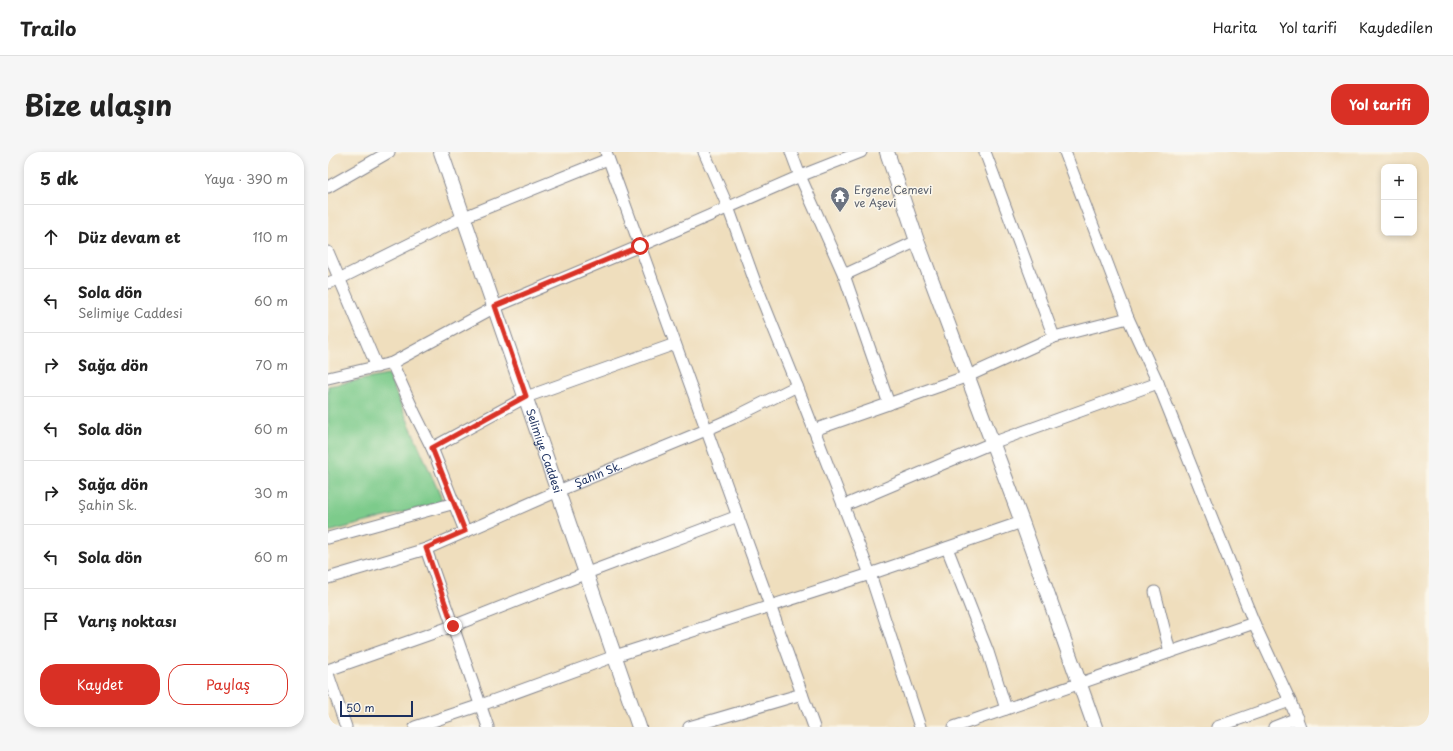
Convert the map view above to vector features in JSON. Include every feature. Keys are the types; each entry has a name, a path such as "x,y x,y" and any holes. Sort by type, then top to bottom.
{"street":[{"path":"328,187 389,152"},
{"name":"Selimiye Caddesi","path":"441,152 639,727"},
{"path":"704,152 728,207 755,282 870,574 920,727"},
{"path":"791,152 800,176 844,275 889,404"},
{"path":"328,378 392,363 495,306 640,246 800,176 861,152"},
{"path":"887,152 917,241 1022,522 1078,683 1095,727"},
{"path":"985,152 1054,337"},
{"path":"1065,152 1128,318 1158,383 1254,624 1290,701 1298,723 1274,727"},
{"path":"328,283 339,279 464,217 607,156 814,727"},
{"path":"844,275 917,241"},
{"path":"328,252 377,367"},
{"path":"814,430 968,376 1054,337 1128,318"},
{"path":"432,448 526,396 675,344"},
{"path":"392,363 432,448 465,531"},
{"path":"843,506 992,443 1158,383"},
{"name":"Şahin Sk.","path":"328,578 426,548 558,491 706,430 797,386"},
{"path":"328,538 455,503"},
{"path":"328,670 453,626 586,573 738,516"},
{"path":"415,727 481,705 615,656 870,574 1022,522"},
{"path":"426,548 488,727"},
{"path":"947,548 988,652 1006,709"},
{"path":"1155,592 1170,652"},
{"path":"954,727 1078,683 1254,624"},
{"path":"328,674 346,727"},
{"path":"689,727 802,694"},
{"path":"1217,727 1290,701"}],"green space":[{"path":"388,375 443,502 328,532 328,386"}],"place":[{"name":"Ergene Cemevi ve Aşevi","path":"840,213"}],"route":[{"path":"453,626 426,548 465,531 432,448 526,396 495,306 640,246"}]}
